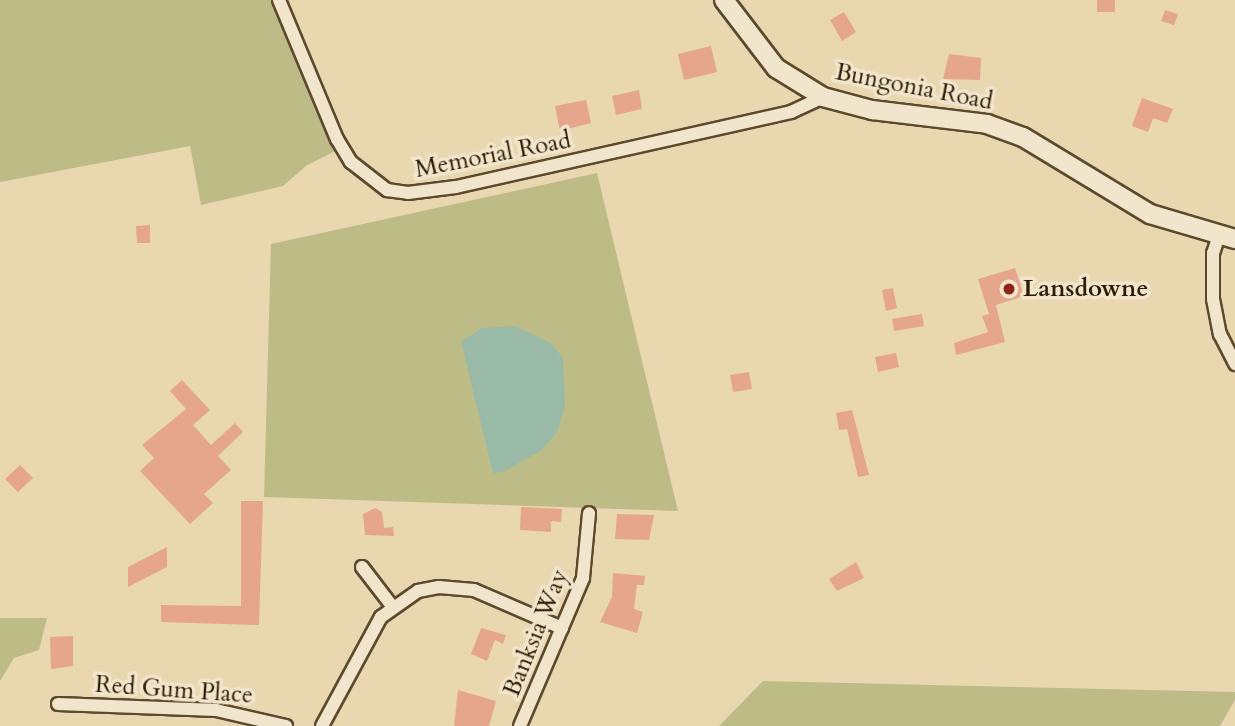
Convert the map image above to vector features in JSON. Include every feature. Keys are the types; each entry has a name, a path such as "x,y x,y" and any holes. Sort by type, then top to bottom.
{"street":[{"name":"Memorial Road","path":"279,0 337,139 351,162 387,190 432,191 469,184 791,112 823,97"},
{"name":"Bungonia Road","path":"724,0 776,68 823,97 872,110 987,124 1023,137 1150,214 1227,237"},
{"path":"1227,237 1213,253 1213,299 1220,334 1235,363"},
{"name":"Banksia Way","path":"520,726 585,570 589,513"},
{"path":"362,567 392,606"},
{"path":"321,726 370,633 392,606 418,591 456,587 497,599 562,628"},
{"name":"Red Gum Place","path":"58,704 229,711 286,726"}],"shaded area":[{"path":"0,0 274,0 337,150 306,166 283,186 201,205 190,146 0,182"},
{"path":"597,173 678,511 264,497 271,244"},
{"path":"515,326 551,343 563,358 565,405 557,432 542,450 505,471 493,473 461,342 482,328"},
{"path":"0,618 47,618 39,650 14,658 0,681"},
{"path":"763,681 1235,692 1235,700 1220,726 719,726"}],"building":[{"path":"1097,0 1115,0 1115,12 1097,12"},
{"path":"1165,10 1178,14 1174,25 1161,21"},
{"path":"844,12 856,32 842,41 830,20"},
{"path":"711,46 717,72 684,80 678,54"},
{"path":"949,54 981,58 980,80 943,79"},
{"path":"639,90 642,109 616,115 612,96"},
{"path":"1142,98 1173,109 1167,123 1153,118 1148,132 1132,126"},
{"path":"586,100 591,123 560,131 555,106"},
{"path":"150,225 150,243 137,243 136,226"},
{"path":"1015,268 1024,296 996,305 1005,342 956,355 954,343 988,332 982,316 989,314 978,279"},
{"path":"893,288 897,308 886,311 882,290"},
{"path":"922,314 924,326 894,331 892,319"},
{"path":"896,353 899,367 878,372 875,357"},
{"path":"749,372 752,389 733,392 730,375"},
{"path":"182,380 210,410 193,425 211,445 235,423 243,432 218,456 231,470 204,494 213,503 190,524 140,471 154,458 142,445 186,409 170,391"},
{"path":"852,410 869,475 858,477 847,429 839,430 836,413"},
{"path":"20,465 33,478 18,492 5,479"},
{"path":"241,501 263,501 259,625 161,622 161,605 241,606"},
{"path":"521,507 562,509 561,522 551,521 551,532 520,530"},
{"path":"375,508 382,512 384,528 393,527 394,536 365,535 363,514"},
{"path":"617,514 654,515 649,540 615,539"},
{"path":"167,547 167,567 128,587 128,567"},
{"path":"856,562 864,578 837,591 829,579"},
{"path":"613,573 645,576 644,585 637,585 634,609 643,612 637,633 600,622 612,597"},
{"path":"481,628 506,635 503,644 495,640 487,661 471,654"},
{"path":"73,636 73,666 51,669 50,637"},
{"path":"458,690 496,701 489,726 454,726"}],"place":[{"name":"Lansdowne","path":"1009,289"}]}
